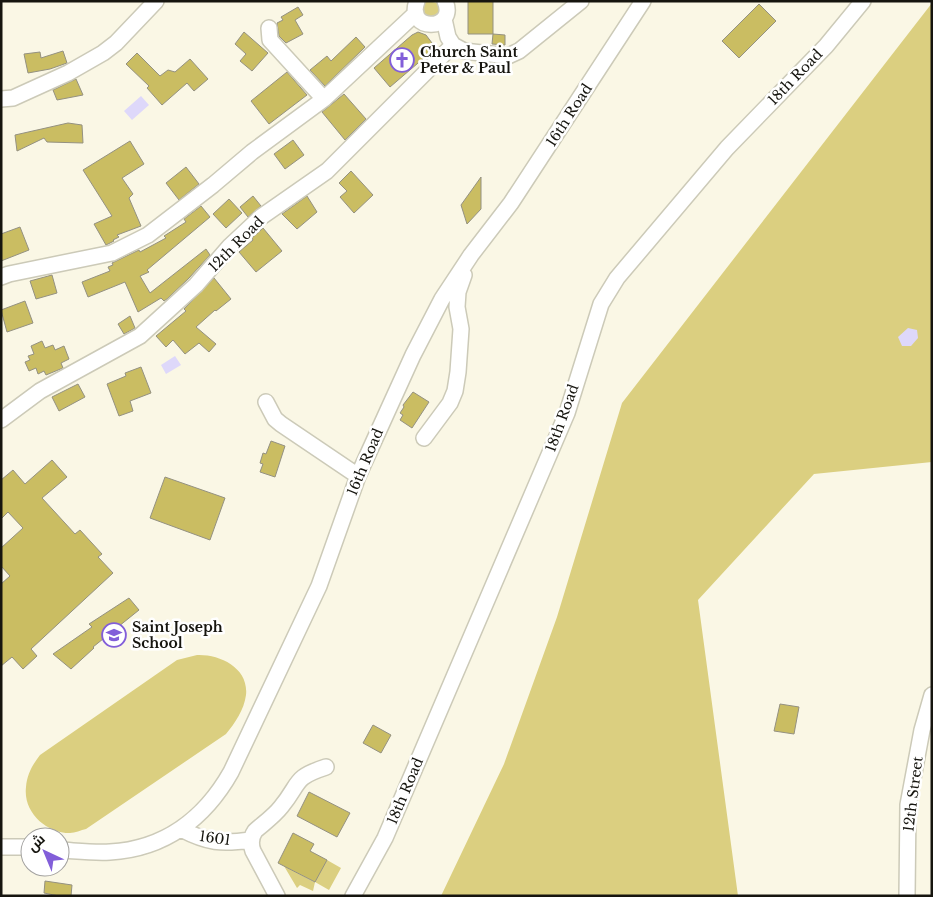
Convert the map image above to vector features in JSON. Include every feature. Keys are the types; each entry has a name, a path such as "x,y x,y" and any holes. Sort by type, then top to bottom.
{"street":[{"path":"1,99 13,98 103,53 116,43 156,1"},
{"path":"448,7 448,37 453,44 464,51 508,56 519,51 581,1"},
{"name":"16th Road","path":"70,851 125,851 154,843 181,829 210,804 222,789 318,586 358,476 413,355 442,299 471,255 511,203 642,1"},
{"name":"18th Road","path":"353,896 385,838 567,413 601,304 617,278 727,148 826,46 863,1"},
{"path":"1,277 112,253 148,234 324,98 416,7 421,21 430,25 435,24 448,7"},
{"path":"269,28 270,40 324,98"},
{"name":"12th Road","path":"1,420 40,391 140,336 196,285 230,246 261,217 327,171 453,44"},
{"path":"424,438 450,404 455,391 461,329 457,307 458,292 471,255"},
{"path":"266,402 275,419 281,424 358,476"},
{"name":"12th Street","path":"907,896 908,805 922,730 932,695"},
{"path":"277,896 253,850 251,840 255,830 281,807 298,781 310,772 326,767"},
{"name":"1601","path":"181,829 200,839 217,842 251,840"},
{"path":"1,847 20,847"}],"shaded area":[{"path":"425,1 439,3 441,9 437,18 424,17 422,5"},
{"path":"932,3 932,462 814,474 698,600 738,896 441,896 504,764 557,617 622,403"},
{"path":"141,96 149,105 132,120 124,111"},
{"path":"908,328 917,330 918,338 911,346 902,346 898,337"},
{"path":"175,356 181,365 166,374 161,365"},
{"path":"197,655 215,657 231,664 243,677 246,685 245,701 239,716 226,734 86,829 70,833 70,827 49,827 45,825 32,813 26,796 28,778 40,755 177,660"},
{"path":"327,860 341,868 329,890 315,882 313,891 300,885 297,888 284,866 314,882"}],"building":[{"path":"468,1 493,1 493,34 468,34"},
{"path":"759,4 776,21 739,58 722,41"},
{"path":"298,7 303,15 295,20 303,34 286,43 279,36 277,23 283,20 281,17"},
{"path":"244,32 268,53 252,71 240,61 246,54 235,44"},
{"name":"Church Saint Peter & Paul","path":"418,32 426,35 432,43 431,52 390,87 374,68"},
{"path":"493,34 505,35 505,45 492,44"},
{"path":"356,37 365,47 325,86 310,70 327,56 331,61"},
{"path":"63,51 67,63 50,69 28,73 24,54 40,52 41,58"},
{"path":"137,53 160,76 168,70 175,72 190,59 208,79 194,91 187,83 162,105 147,88 149,86 126,64"},
{"path":"287,72 307,95 269,124 251,101"},
{"path":"76,79 83,95 57,100 53,90"},
{"path":"344,94 366,119 345,140 322,112"},
{"path":"68,123 82,125 83,143 47,142 44,138 17,151 15,135"},
{"path":"293,140 304,155 285,169 274,154"},
{"path":"130,141 144,164 122,178 133,194 129,198 141,226 117,235 119,237 106,245 94,224 112,216 83,170"},
{"path":"186,167 199,184 179,200 166,183"},
{"path":"351,171 373,195 354,213 340,197 347,191 339,183"},
{"path":"481,177 481,209 467,224 461,205"},
{"path":"253,196 261,206 248,217 240,207"},
{"path":"307,196 317,212 297,229 282,214"},
{"path":"229,199 242,213 226,228 213,214"},
{"path":"201,206 210,217 147,270 149,272 140,276 150,293 206,249 210,255 167,299 164,301 161,298 138,312 125,282 88,297 82,282 110,271 108,267 113,265 112,263 139,250 140,252 166,238 164,236 186,222 184,219"},
{"path":"20,227 29,250 1,261 1,234"},
{"path":"263,228 282,251 256,272 239,252"},
{"path":"52,275 57,293 36,299 30,281"},
{"path":"214,278 231,299 196,327 216,344 209,352 199,343 185,354 173,340 166,347 156,336 186,311 184,309"},
{"path":"25,301 33,323 7,332 1,310"},
{"path":"130,316 135,328 124,334 118,324"},
{"path":"42,341 45,348 53,345 55,350 64,346 69,359 61,363 63,368 46,375 44,371 38,374 36,368 29,371 25,362 30,360 28,356 34,354 31,346"},
{"path":"141,367 151,393 130,401 133,411 119,416 107,384 126,376 125,373"},
{"path":"78,384 85,397 59,411 52,397"},
{"path":"413,392 429,402 412,428 400,420 403,415 400,413 404,407 403,405"},
{"path":"271,441 285,446 275,477 260,472 263,464 260,463 263,453 266,454"},
{"path":"52,460 67,477 42,498 75,534 80,530 102,554 98,557 113,573 31,649 37,656 23,669 12,657 1,666 1,584 10,576 1,566 1,548 23,528 8,512 1,519 1,480 13,470 25,484"},
{"path":"165,477 225,498 210,540 150,518"},
{"path":"129,598 139,610 93,647 71,669 53,654 92,627 89,624"},
{"path":"780,704 799,707 794,734 774,731"},
{"path":"373,725 391,735 381,753 363,743"},
{"path":"309,792 350,813 337,837 297,816"},
{"path":"293,833 314,844 310,851 327,860 315,882 278,863"},
{"path":"45,881 72,885 71,896 44,893"}],"place":[{"name":"Church Saint Peter & Paul","path":"402,60"},
{"name":"Saint Joseph School","path":"114,635"}]}
